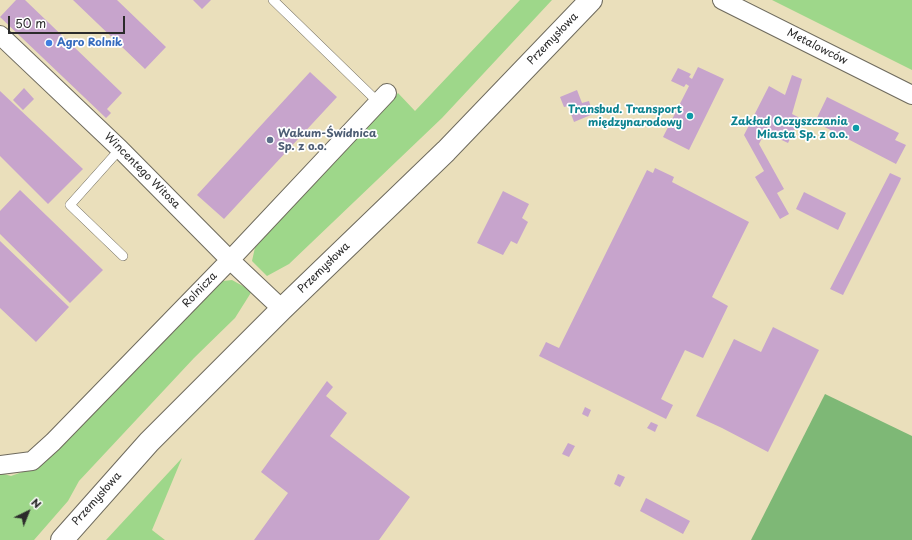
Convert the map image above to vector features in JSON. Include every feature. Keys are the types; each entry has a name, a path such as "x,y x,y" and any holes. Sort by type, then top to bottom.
{"main road":[{"name":"Przemysłowa","path":"62,540 149,442 282,309 446,151 591,0"}],"street":[{"name":"Metalowców","path":"722,0 912,95"},
{"name":"Wincentego Witosa","path":"0,34 120,149 230,260 282,309"},
{"name":"Rolnicza","path":"0,465 32,461 53,442 230,260 383,98"}],"lane":[{"path":"273,0 383,98"},
{"path":"120,149 70,205 123,256"}],"green space":[{"path":"520,0 552,0 442,118 289,264 267,276 252,261 256,243 398,93 415,111"},
{"path":"772,0 912,0 912,70"},
{"path":"232,280 252,291 235,318 194,358 79,481 68,501 34,540 0,540 0,473 11,476 28,470 215,284"},
{"path":"825,394 912,436 912,540 751,540"},
{"path":"182,458 152,530 165,540 106,540"}],"building":[{"path":"16,0 25,0 122,93 107,109 111,113 106,118 0,17"},
{"path":"73,0 117,0 166,47 145,69"},
{"path":"193,0 211,0 202,9"},
{"name":"Transbud. Transport międzynarodowy","path":"698,67 724,79 689,150 663,137 689,86 686,84 684,87 671,81 678,68 691,74 689,77 692,79"},
{"path":"310,72 337,97 224,219 197,195"},
{"path":"792,75 802,79 792,114 800,118 788,143 765,132 759,144 784,189 777,193 789,214 780,219 755,177 764,171 744,135 769,86 785,95"},
{"path":"24,88 34,99 23,110 13,100"},
{"path":"577,90 582,103 589,101 593,114 574,122 568,106 564,107 560,97"},
{"path":"0,91 83,169 48,204 0,156"},
{"name":"Zakład Oczyszczania Miasta Sp. z o.o.","path":"827,97 899,133 895,140 906,145 896,164 815,122"},
{"path":"655,168 674,177 672,182 749,222 712,297 728,306 703,358 685,350 661,399 673,405 666,419 539,356 546,342 559,348 647,170 653,173"},
{"path":"890,173 901,178 900,181 843,295 830,289"},
{"path":"20,190 103,270 70,303 0,234 0,211"},
{"path":"503,191 529,204 522,218 528,222 517,244 511,241 503,255 477,243"},
{"path":"804,192 846,213 838,230 796,209"},
{"path":"0,241 69,307 36,342 0,308"},
{"path":"773,327 819,350 768,452 696,416 734,339 761,352"},
{"path":"327,381 333,387 326,396 347,413 330,436 410,497 379,540 254,540 288,493 261,472"},
{"path":"585,407 591,410 588,417 582,414"},
{"path":"651,422 658,425 655,432 647,428"},
{"path":"568,443 575,446 569,457 562,454"},
{"path":"618,474 625,477 620,487 614,484"},
{"path":"646,498 690,521 683,534 640,511"}],"place":[{"name":"Agro Rolnik","path":"49,43"},
{"name":"Transbud. Transport międzynarodowy","path":"690,116"},
{"name":"Zakład Oczyszczania Miasta Sp. z o.o.","path":"856,128"},
{"name":"Wakum-Świdnica Sp. z o.o.","path":"270,140"}]}
